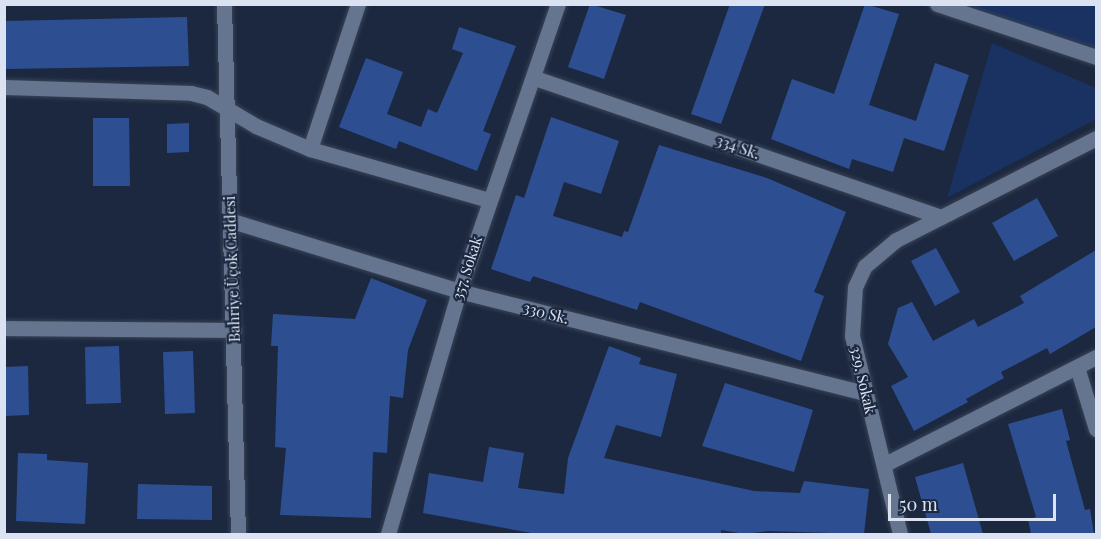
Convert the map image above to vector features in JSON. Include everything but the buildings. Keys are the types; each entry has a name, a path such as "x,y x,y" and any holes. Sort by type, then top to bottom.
{"street":[{"name":"Bahriye Üçok Caddesi","path":"224,4 225,105 232,220 238,534"},
{"path":"310,149 358,4"},
{"name":"357. Sokak","path":"388,534 459,291 489,200 535,78 558,4"},
{"path":"937,4 1096,57"},
{"name":"334 Sk.","path":"535,78 941,217"},
{"path":"4,87 169,89 207,97 225,105 255,126 310,149 489,200"},
{"name":"329. Sokak","path":"900,534 885,464 852,336 855,287 865,266 896,240 1096,138"},
{"name":"330 Sk.","path":"232,220 459,291 865,393"},
{"path":"4,328 234,330"},
{"path":"885,464 1096,357"},
{"path":"1077,367 1096,429"}],"shaded area":[{"path":"956,5 1096,5 1096,48"},
{"path":"992,43 1096,88 1096,119 947,198"}]}
